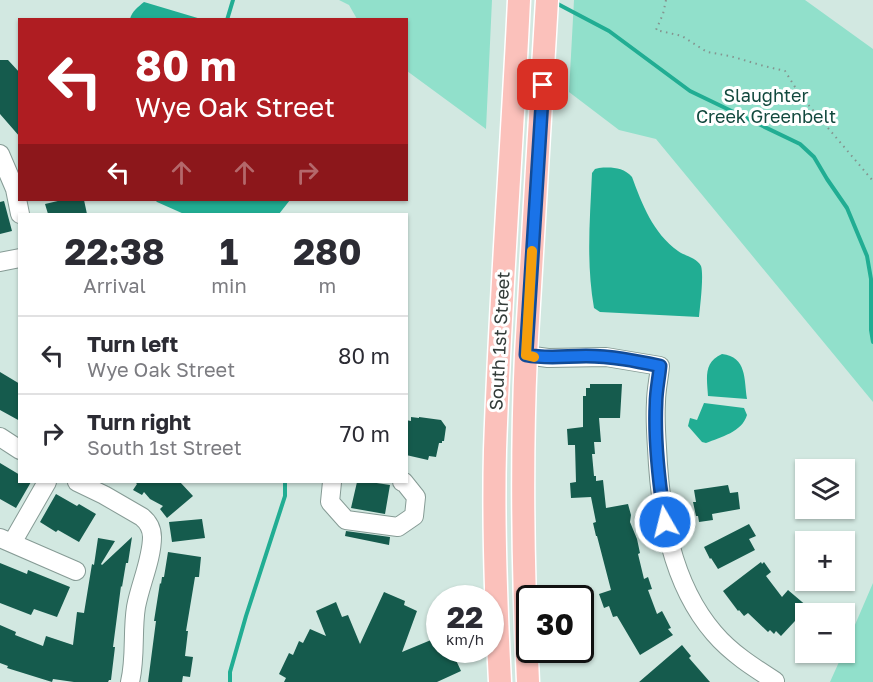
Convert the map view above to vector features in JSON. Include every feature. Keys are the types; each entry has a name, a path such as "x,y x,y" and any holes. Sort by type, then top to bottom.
{"main road":[{"name":"South 1st Street","path":"500,682 495,571 495,452 519,0"},
{"name":"South 1st Street","path":"528,682 523,514 526,355 547,0"},
{"path":"499,348 526,355"}],"street":[{"path":"0,154 17,188"},
{"path":"0,262 18,258"},
{"path":"526,355 548,358 606,357 660,366 656,401 660,488 665,522 681,578 695,606 714,633 737,657 775,681"},
{"path":"0,437 18,449"},
{"path":"46,483 6,541 76,571"},
{"path":"79,483 142,517 147,521 152,535 136,607 135,653 130,682"},
{"path":"332,483 330,502 346,520 398,527 414,516 416,497 405,483"}],"path":[{"path":"666,0 657,30 682,36 706,52 784,71 800,95 873,181"}],"green space":[{"path":"339,0 492,0 486,129 408,72 408,18 356,18 349,5"},
{"name":"Slaughter Creek Greenbelt","path":"574,0 805,0 873,49 873,402 656,139 619,130 569,92"},
{"path":"873,583 873,682 830,682 839,663 855,663 855,625"}],"shaded area":[{"path":"144,2 198,18 130,18 134,11"},
{"path":"599,168 621,169 632,177 644,208 662,236 678,251 699,263 702,270 702,283 699,317 600,312 594,308 589,257 590,224 592,173"},
{"path":"289,201 280,213 182,213 157,202"},
{"path":"722,354 736,359 740,364 747,399 708,396 709,366 716,357"},
{"path":"704,403 744,408 747,415 736,430 706,443 702,442 688,426 690,418 697,420"}],"building":[{"path":"0,60 8,60 18,71 18,135 0,114"},
{"path":"4,201 12,231 0,234 0,202"},
{"path":"58,201 84,201 87,213 48,213 45,204"},
{"path":"0,372 18,383 18,420 0,410"},
{"path":"590,384 622,384 620,418 599,418 601,442 594,442 595,454 592,454 594,476 596,476 596,481 603,480 606,508 628,504 644,579 648,577 652,589 648,590 657,614 662,611 671,628 668,629 673,635 640,655 617,616 613,617 609,606 604,608 599,594 611,590 593,523 596,522 591,497 571,498 570,483 576,482 575,445 568,445 567,429 583,427 583,396 586,396 586,388 590,388"},
{"path":"411,417 441,420 446,427 444,441 439,443 436,457 429,456 428,460 408,455 408,420 411,421"},
{"path":"0,463 18,474 18,483 30,483 16,508 0,499"},
{"path":"181,483 193,496 167,518 160,509 163,506 150,499 144,492 142,495 133,490 137,484"},
{"path":"357,483 390,485 385,514 351,508"},
{"path":"728,485 730,493 738,492 740,509 712,514 713,520 699,522 693,502 696,502 694,490"},
{"path":"56,494 96,514 79,542 40,522"},
{"path":"202,519 205,538 172,542 169,522"},
{"path":"749,524 756,536 749,539 755,550 718,569 704,547"},
{"path":"346,531 390,537 389,545 345,536"},
{"path":"132,537 121,586 111,680 108,682 74,682 53,679 52,682 7,668 8,666 0,663 0,625 16,632 15,635 43,646 46,636 73,645 77,612 84,613 98,538 115,541 102,565"},
{"path":"168,552 201,557 199,577 195,577 186,631 188,631 185,656 193,657 190,677 183,676 182,682 148,682 156,621 154,621"},
{"path":"764,562 771,572 766,576 782,597 788,590 803,603 795,603 795,621 781,636 776,631 774,634 770,630 768,632 748,613 744,616 723,591"},
{"path":"0,563 27,574 28,570 70,587 57,617 34,609 31,615 0,603"},
{"path":"384,592 405,601 404,605 417,611 402,652 426,642 426,663 457,663 461,671 437,682 284,682 286,678 279,674 289,653 293,655 299,641 303,643 310,629 326,636 316,611 336,602 342,617 348,615 360,644"},
{"path":"682,645 691,656 689,658 710,682 639,682"}],"waterway":[{"path":"228,18 233,0"},
{"path":"554,2 609,31 690,91 800,144 814,157 847,208 867,256 871,279 873,342"},
{"path":"230,682 230,672 246,616 285,496 285,483"}],"slow traffic":[{"path":"532,251 526,355 534,357"}],"route":[{"path":"543,85 526,355 539,358 606,357 660,366 656,422 660,488 665,522"}]}
